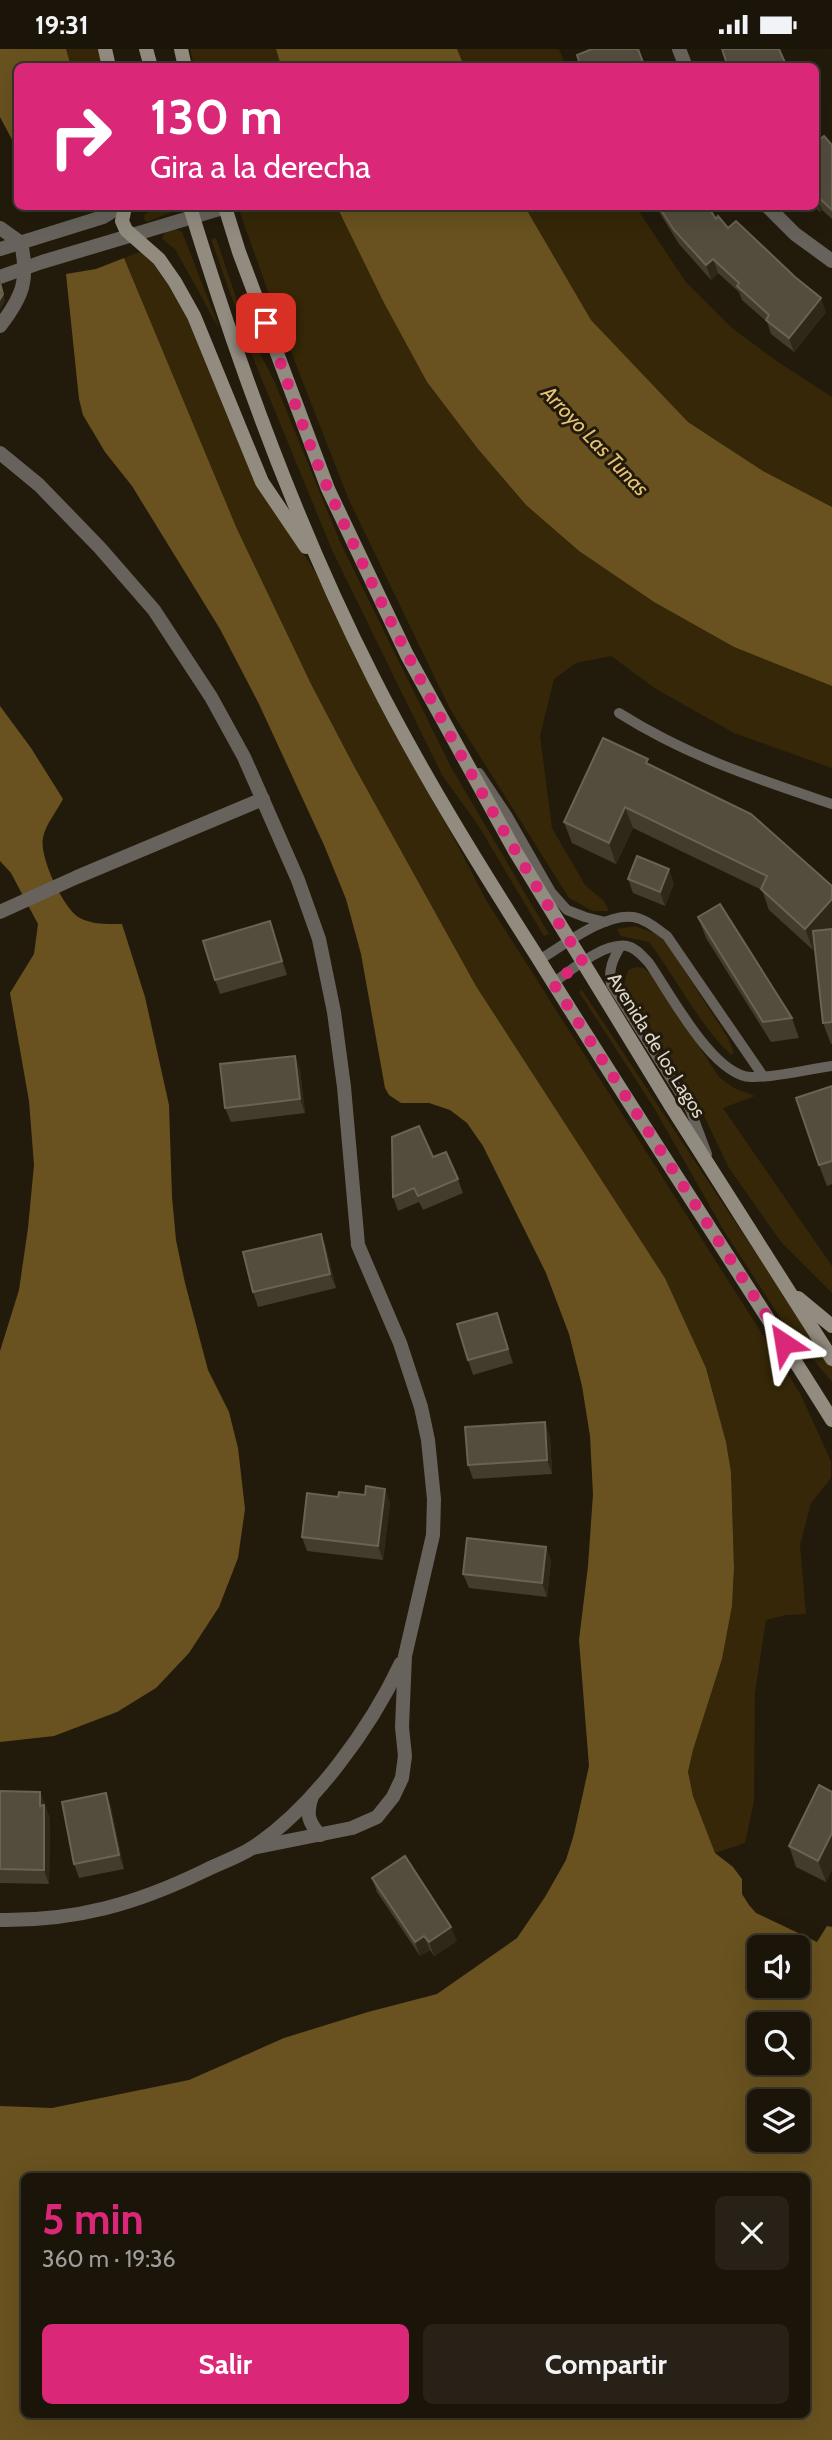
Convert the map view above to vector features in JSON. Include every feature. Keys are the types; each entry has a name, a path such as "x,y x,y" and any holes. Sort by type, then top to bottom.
{"street":[{"path":"0,249 103,217 114,210"},
{"path":"124,210 122,221 125,230 159,259 194,316 262,482 323,574"},
{"name":"Avenida de los Lagos","path":"226,210 239,252 328,489 386,614 515,852 715,1176 832,1359"},
{"path":"771,210 795,234 832,261"},
{"path":"0,277 132,235 191,212 262,424 323,574 374,679 471,852 832,1420"},
{"path":"0,228 27,241"},
{"path":"0,326 13,308 23,284 27,268 27,241"},
{"path":"0,453 39,485 100,548 154,610 211,697 244,757 298,880 319,939 334,1012 358,1245 400,1343 421,1407 428,1440 434,1499 433,1535 405,1656 402,1727 405,1756 402,1778 393,1797 377,1817 352,1828 252,1848"},
{"path":"0,912 262,799"},
{"path":"788,1290 832,1326"},
{"path":"0,1920 37,1920 85,1914 127,1904 166,1889 252,1848 288,1818 346,1755 373,1715 405,1656"},
{"path":"373,1715 382,1715 402,1727"},
{"path":"313,1792 307,1810 310,1824 320,1835"}],"lane":[{"path":"619,713 693,755 832,804"},
{"path":"442,717 507,815 551,892 567,910 605,922"},
{"path":"539,960 615,918 634,917 652,925 667,936 763,1076"},
{"path":"553,983 611,947 628,946 638,951 649,963 709,1052 738,1075 763,1076 832,1066"},
{"path":"620,947 609,975 611,984 690,1109 715,1176"}],"shaded area":[{"path":"66,49 99,49 101,63 70,63"},
{"path":"190,49 276,49 280,63 193,63"},
{"path":"457,49 559,49 565,63 463,63"},
{"path":"155,210 176,210 147,222 144,219 145,214"},
{"path":"239,210 338,210 427,382 478,449 526,505 579,551 654,602 734,647 832,686 832,768 734,733 656,689 611,656 576,663 554,679 540,736 552,828 585,885 604,901 609,911 593,911 569,898 450,709 348,498"},
{"path":"527,210 638,210 685,281 732,328 832,397 832,507 763,471 688,422 591,320"},
{"path":"175,229 182,232 221,332 175,249 162,239 165,232"},
{"path":"216,238 244,321 275,383 341,544 451,767 549,934 544,936 478,825 442,775 332,550 252,355 211,239"},
{"path":"143,251 153,259 172,284 202,343 267,496 314,570 486,900 801,1395 831,1461 831,1478 811,1503 800,1545 806,1614 766,1620 755,1693 754,1801 745,1843 715,1853 693,1796 688,1772 722,1659 732,1606 734,1568 731,1472 726,1442 706,1368 665,1278 476,986 311,684 237,529 124,258"},
{"path":"635,926 654,933 666,942 728,1038 734,1053 731,1055 708,1029 649,942 621,936 617,929"},
{"path":"644,968 655,979 719,1077 734,1088 755,1096 723,1108 832,1266 832,1293 781,1242 729,1168 701,1110 624,985 628,970"},
{"path":"582,990 832,1365 832,1382 788,1330 724,1231 654,1108 579,992"}],"water":[{"path":"0,49 66,49 70,63 14,63 14,143 0,117"},
{"path":"276,49 457,49 463,63 280,63"},
{"name":"Arroyo Las Tunas","path":"338,210 527,210 591,320 688,422 763,471 832,507 832,686 734,647 654,602 579,551 526,505 478,449 427,382"},
{"path":"124,258 237,529 311,684 476,986 665,1278 706,1368 726,1442 731,1472 734,1568 732,1606 722,1659 688,1772 693,1796 715,1853 733,1867 742,1879 742,1894 749,1905 756,1913 802,1935 747,1935 747,1998 810,1998 810,1939 817,1942 827,1926 832,1927 832,2440 0,2440 0,2106 52,2108 189,2080 284,2038 437,1994 517,1938 545,1897 566,1860 589,1766 579,1640 593,1494 590,1436 582,1386 569,1334 546,1273 483,1146 467,1123 450,1110 429,1103 401,1103 389,1095 385,1088 361,954 346,899 324,845 259,704 220,629 132,486 105,452 83,415 66,274 96,269"},
{"path":"0,706 31,748 63,799 43,838 45,857 53,881 78,917 94,923 122,924 145,997 169,1105 176,1240 208,1370 229,1412 238,1448 245,1509 238,1558 219,1607 189,1653 156,1688 117,1712 54,1736 0,1742 0,1351 19,1290 34,1165 29,1101 10,993 34,954 38,924 11,873 0,861"}],"building":[{"path":"592,49 638,49 643,63 580,63 577,55"},
{"path":"722,49 779,49 785,63 727,63"},
{"path":"824,136 832,145 832,210 819,198 819,140"},
{"path":"661,210 710,210 716,219 718,216 728,228 736,221 821,298 789,338 766,320 769,315 737,286 739,283 713,259 706,265 674,230"},
{"path":"603,738 648,759 646,763 751,814 832,886 832,899 805,929 761,889 767,876 625,807 609,843 564,822"},
{"path":"637,856 669,869 660,892 628,879"},
{"path":"720,904 792,1018 763,1022 698,917"},
{"path":"270,921 282,961 215,980 203,941"},
{"path":"832,929 832,1022 823,1023 813,931"},
{"path":"295,1056 300,1099 225,1108 220,1064"},
{"path":"832,1086 832,1161 819,1165 796,1098"},
{"path":"419,1126 433,1157 446,1152 458,1179 418,1196 414,1188 393,1197 392,1137"},
{"path":"321,1234 330,1274 253,1292 243,1252"},
{"path":"497,1313 508,1349 468,1360 457,1324"},
{"path":"545,1422 547,1460 468,1465 465,1427"},
{"path":"366,1486 385,1489 378,1546 302,1537 307,1493 338,1497 339,1492 365,1495"},
{"path":"467,1538 546,1547 542,1583 463,1574"},
{"path":"819,1785 832,1792 832,1833 818,1861 789,1846"},
{"path":"0,1791 40,1792 40,1806 44,1805 44,1870 0,1869"},
{"path":"106,1793 119,1855 74,1864 62,1802"},
{"path":"405,1856 451,1927 429,1942 424,1936 415,1942 372,1878"}],"route":[{"path":"266,323 328,489 386,614 515,852 583,962 553,983 784,1343"}]}
